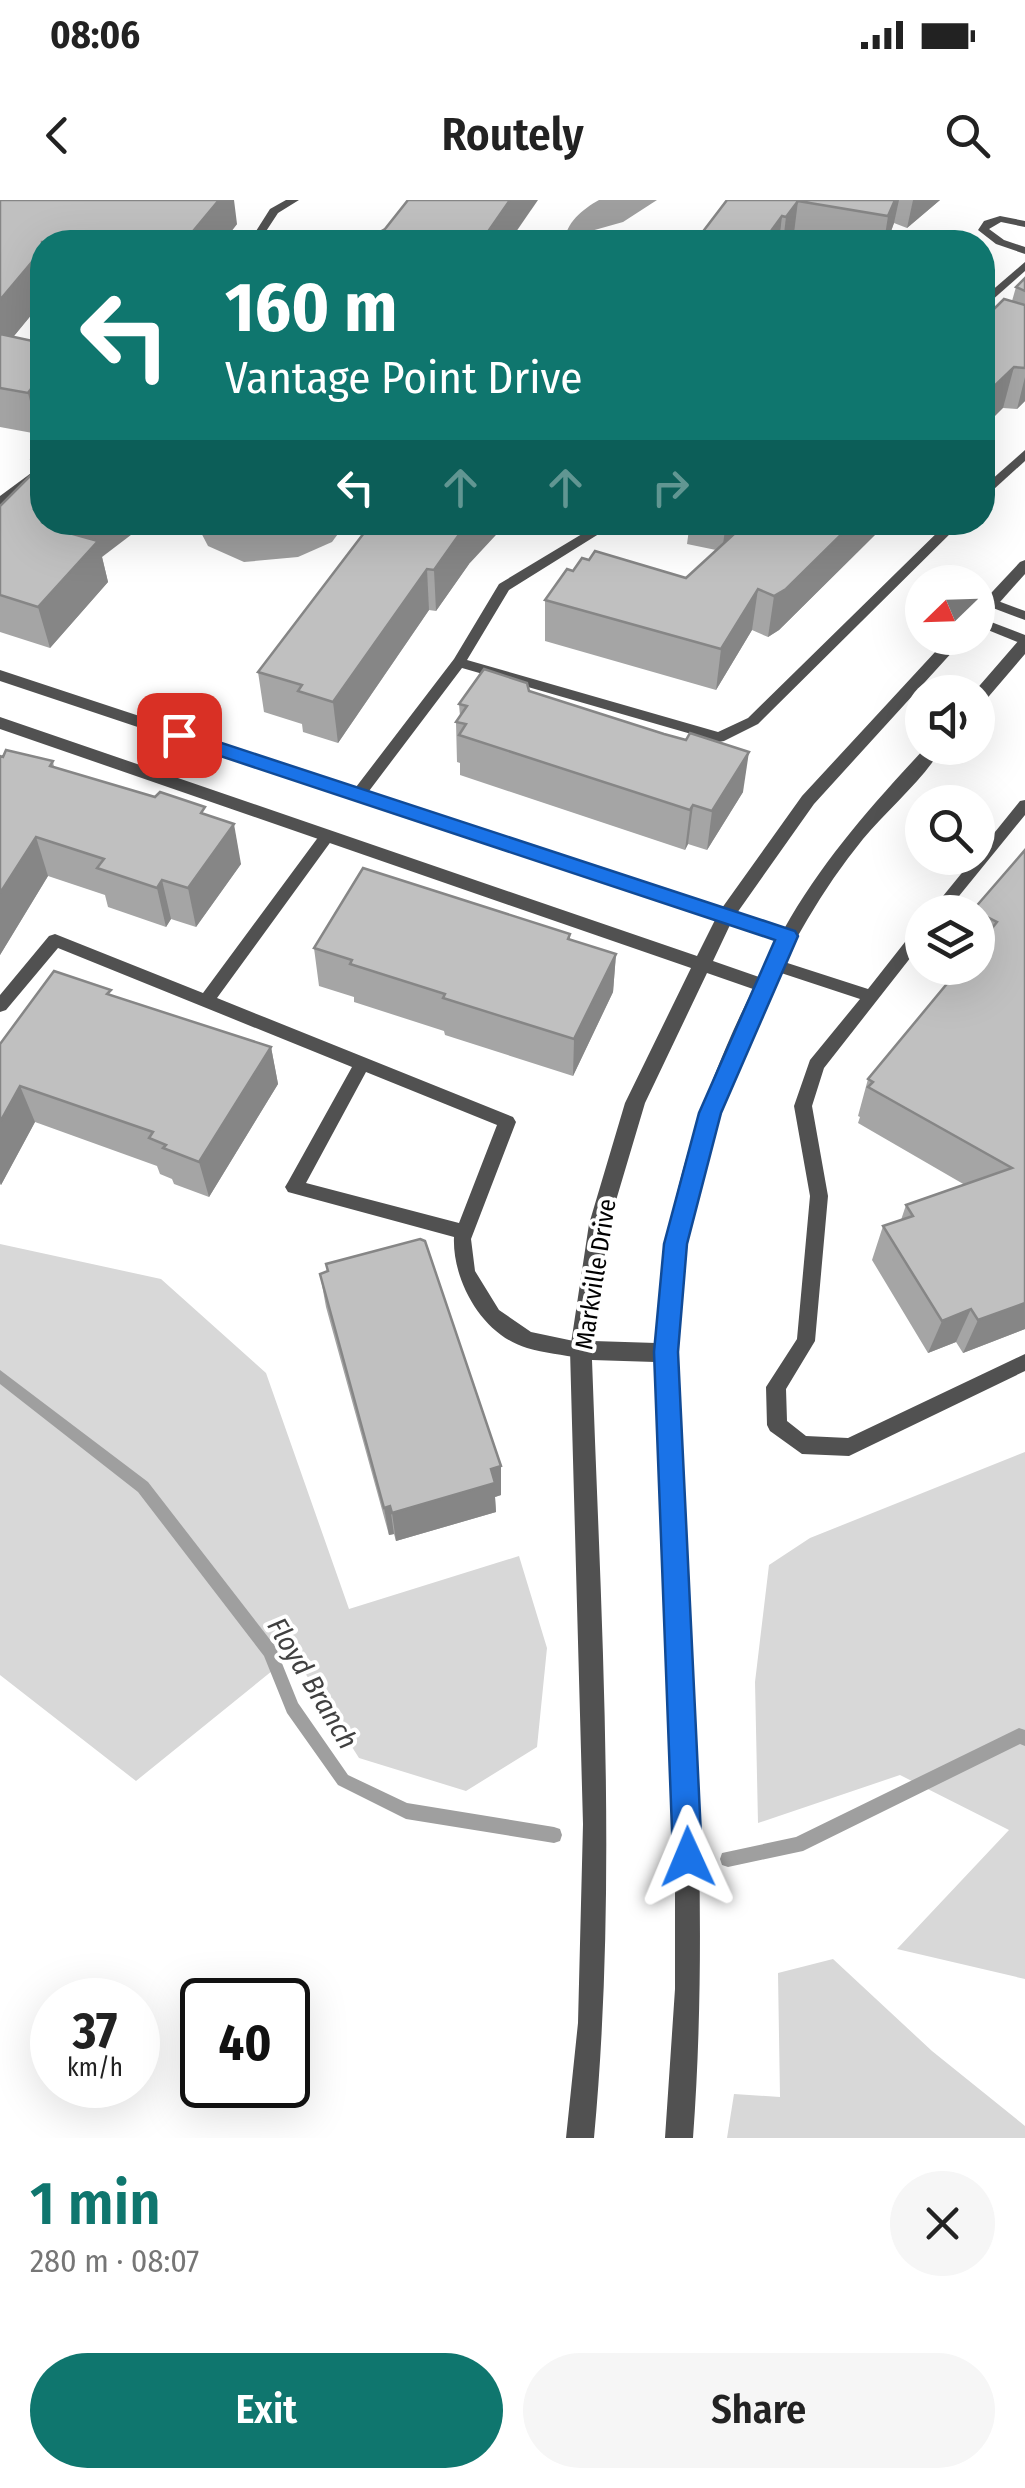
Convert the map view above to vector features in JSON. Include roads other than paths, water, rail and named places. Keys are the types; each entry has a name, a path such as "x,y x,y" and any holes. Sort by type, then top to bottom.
{"street":[{"path":"995,597 1025,564"},
{"path":"995,678 1025,642"},
{"name":"Markville Drive","path":"580,2138 591,2023 596,1824 581,1350 598,1224 635,1103 725,918 808,800 941,655"},
{"path":"0,675 788,936"},
{"path":"0,724 765,986"},
{"path":"679,2138 689,2037 688,1821 666,1352 675,1244 710,1113 788,936 828,873 920,765"},
{"path":"581,1350 666,1352"}],"lane":[{"path":"264,200 274,211"},
{"path":"262,230 274,211 294,200"},
{"path":"984,230 988,223 1000,219 1025,224"},
{"path":"995,238 1025,251"},
{"path":"995,293 1025,264"},
{"path":"995,483 1025,454"},
{"path":"0,502 30,478"},
{"path":"358,795 458,662 504,587 590,535"},
{"path":"458,662 719,737 753,721 943,535"},
{"path":"995,604 1025,616"},
{"path":"995,627 1025,642"},
{"path":"952,895 1025,804"},
{"path":"207,999 326,836"},
{"path":"0,1006 55,940 507,1122 465,1232 466,1272 492,1316 528,1340 581,1350"},
{"path":"905,953 816,1064 802,1106 819,1196 806,1340 776,1387 778,1425 802,1445 848,1447 1025,1362"},
{"path":"775,966 871,996"},
{"path":"363,1063 294,1187 465,1232"}],"waterway":[{"name":"Floyd Branch","path":"0,1376 143,1487 270,1651 292,1708 343,1780 406,1811 554,1835"},
{"name":"Floyd Branch","path":"728,1859 797,1845 1019,1736 1025,1738"}]}
